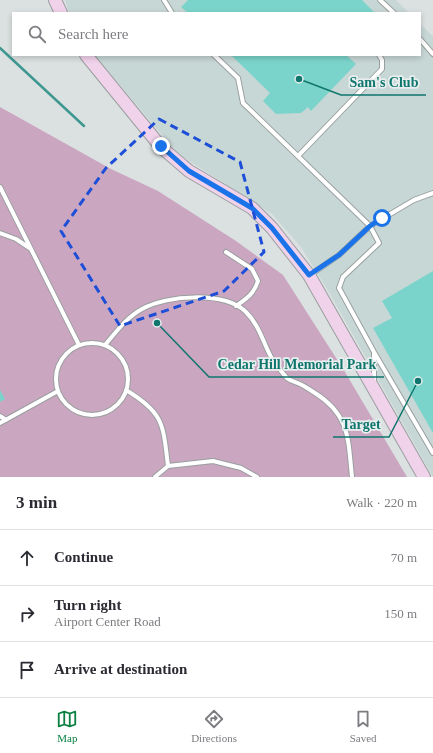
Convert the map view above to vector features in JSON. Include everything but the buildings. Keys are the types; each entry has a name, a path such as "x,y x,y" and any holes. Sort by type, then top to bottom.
{"street":[{"path":"55,0 60,12"},
{"path":"87,56 161,146 189,171 252,208 272,228 309,275 424,477"}],"lane":[{"path":"164,0 171,12"},
{"path":"380,0 393,12"},
{"path":"421,40 433,54"},
{"path":"215,56 238,78 243,103 370,226 379,243 343,277 339,288 374,352 433,453"},
{"path":"298,156 382,68 382,60 380,56"},
{"path":"0,187 79,346"},
{"path":"309,275 339,255 370,226 414,200 433,192"},
{"path":"0,233 16,239 31,249"},
{"path":"226,252 252,269 258,280 255,290 236,306"},
{"path":"105,345 126,321 142,309 164,301 208,298 229,302 246,312 258,328 272,357 287,378 301,384 320,397 337,412 347,433 352,477"},
{"path":"94,342 105,345 116,352 124,361 128,372 128,385 124,396 116,406 106,412 94,415 83,414 72,409 64,401 58,391 56,379 57,368 63,357 71,349 94,342"},
{"path":"374,352 374,388"},
{"path":"126,390 142,400 156,413 164,430 168,466"},
{"path":"0,423 58,391"},
{"path":"0,416 6,420"},
{"path":"155,477 168,466 213,461 241,468 257,477"}],"highlighted area":[{"path":"159,119 240,162 264,252 224,291 120,326 61,231 106,168"}],"shaded area":[{"path":"65,0 396,0 408,12 69,12"},
{"path":"421,25 433,36 433,477 330,294 301,247 272,214 189,161 171,146 96,56 421,56"},
{"path":"0,107 111,169 158,191 236,241 283,275 345,372 407,477 0,477"}],"waterway":[{"path":"0,48 84,126"}],"place":[{"name":"Sam's Club","path":"299,79"},
{"name":"Cedar Hill Memorial Park","path":"157,323"},
{"name":"Target","path":"418,381"}],"route":[{"path":"161,146 189,171 252,208 272,228 309,275 339,255 370,226 382,218"}]}
